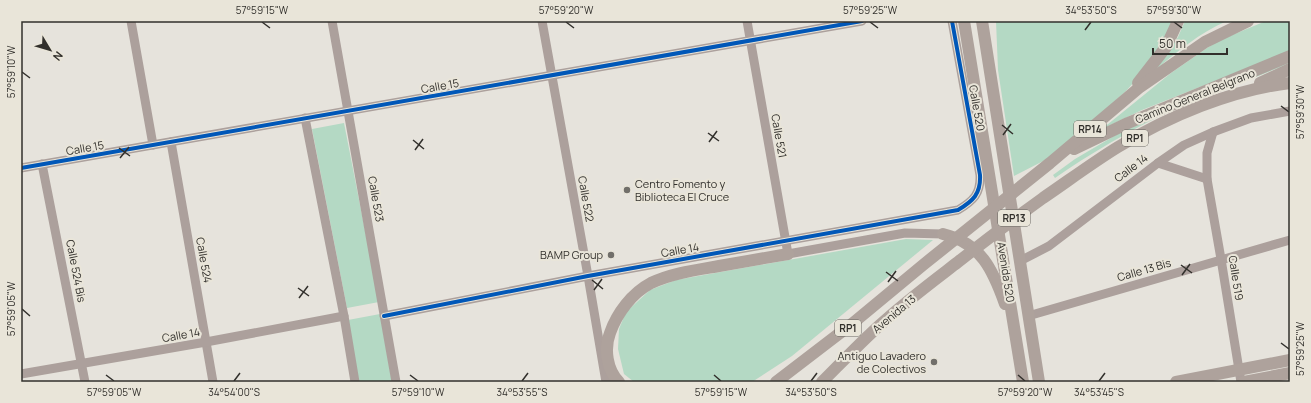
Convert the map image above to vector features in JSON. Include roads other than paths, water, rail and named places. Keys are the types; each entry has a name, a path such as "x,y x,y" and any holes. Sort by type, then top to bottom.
{"main road":[{"name":"Avenida 520","path":"964,21 1023,382"},
{"name":"Avenida 520","path":"982,21 1039,382"},
{"path":"988,55 989,21"},
{"path":"1123,100 1166,47 1178,21"},
{"name":"RP14","path":"1054,161 1123,100 1157,74 1192,50 1218,35 1248,21"},
{"name":"Camino General Belgrano","path":"1054,161 1104,133 1128,122 1290,56"},
{"name":"Camino General Belgrano","path":"1218,100 1290,69"},
{"path":"1218,100 1254,89 1290,83"},
{"name":"Avenida 13","path":"823,382 858,344 880,325 1023,212 1119,146 1179,116 1218,100"},
{"name":"Avenida 13","path":"776,382 853,323 923,265 1054,161"},
{"path":"943,234 970,245 984,259 1000,290 1015,332"},
{"path":"619,382 615,378 609,364 607,349 608,338 620,310 634,296 651,283 686,271 788,254"},
{"path":"1176,382 1290,360"},
{"path":"1243,382 1290,373"}],"street":[{"path":"131,21 153,145"},
{"name":"Calle 523","path":"332,21 396,382"},
{"name":"Calle 522","path":"542,21 606,382"},
{"name":"Calle 521","path":"747,21 788,254"},
{"name":"Calle 15","path":"21,168 862,21"},
{"name":"Calle 520","path":"952,21 980,175 980,186 975,197"},
{"name":"Calle 14","path":"1020,261 1048,246 1184,145 1213,132 1251,118 1290,111"},
{"path":"304,118 344,316 355,382"},
{"name":"Calle 519","path":"1213,132 1207,153 1206,179 1222,259 1238,370 1243,382"},
{"name":"Calle 524","path":"171,142 213,382"},
{"path":"1158,163 1206,179"},
{"name":"Calle 524 Bis","path":"42,164 85,382"},
{"name":"Calle 14","path":"384,316 588,276 958,210 975,197"},
{"path":"788,254 905,233 943,234"},
{"name":"Calle 13 Bis","path":"1028,316 1290,240"},
{"name":"Calle 14","path":"21,374 206,342 344,316"}],"place":[{"name":"Centro Fomento y Biblioteca El Cruce","path":"627,190"},
{"name":"BAMP Group","path":"611,255"},
{"name":"Antiguo Lavadero de Colectivos","path":"934,362"}]}
